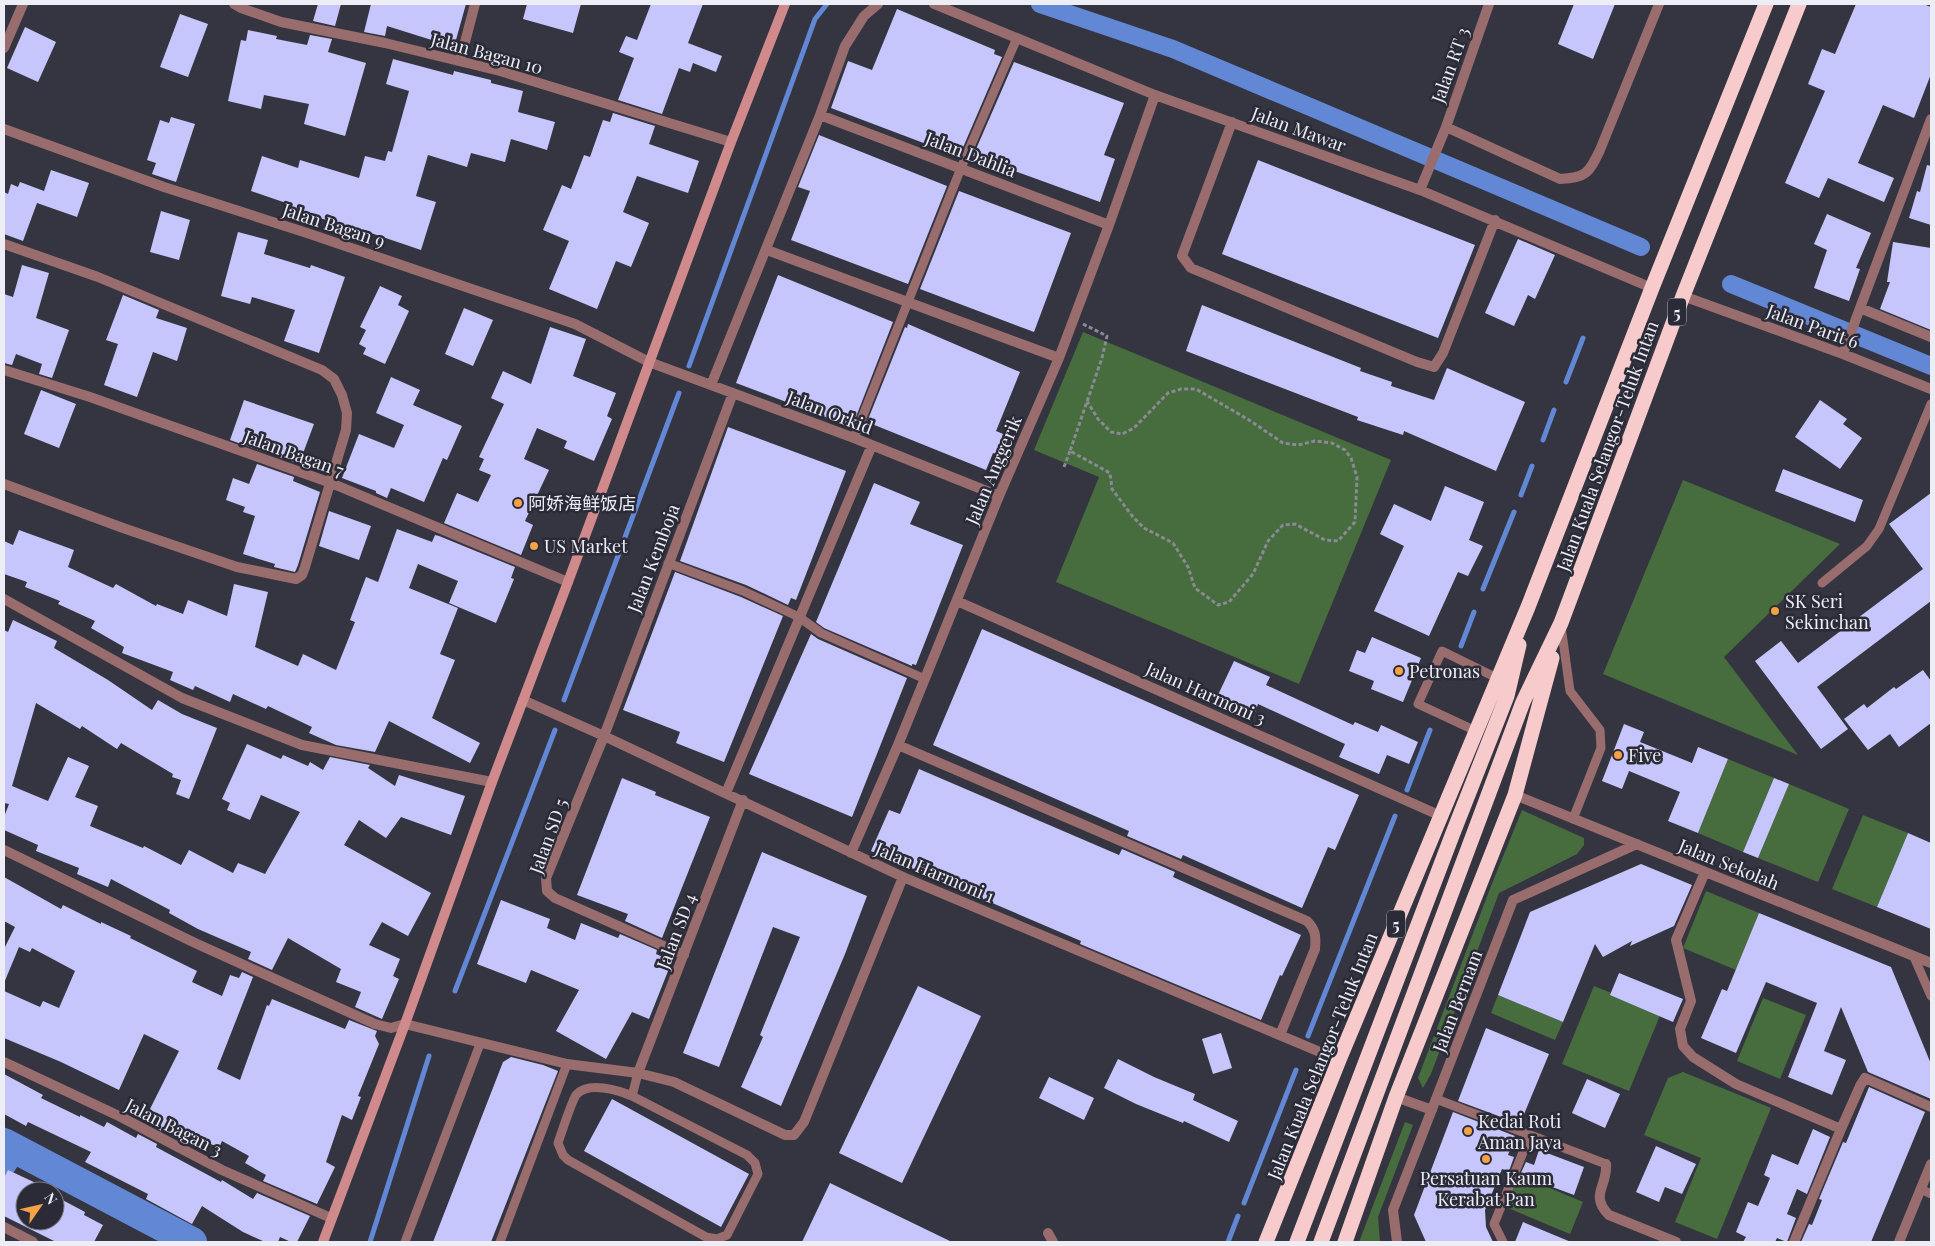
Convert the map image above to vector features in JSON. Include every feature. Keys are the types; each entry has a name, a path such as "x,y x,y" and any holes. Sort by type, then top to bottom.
{"highway":[{"name":"Jalan Kuala Selangor-Teluk Intan","path":"1266,1242 1339,1060 1528,607 1652,288 1766,4"},
{"name":"Jalan Kuala Selangor-Teluk Intan","path":"1515,795 1561,623 1682,296 1799,4"},
{"name":"Jalan Kuala Selangor-Teluk Intan","path":"1297,1242 1507,696 1528,607"},
{"name":"Jalan Kuala Selangor-Teluk Intan","path":"1321,1242 1467,856 1523,702 1561,623"},
{"name":"5","path":"1345,1242 1396,1097 1515,795"}],"street":[{"path":"4,48 23,4"},
{"name":"Jalan Bagan 10","path":"234,4 281,22 385,43 460,61 731,142"},
{"path":"460,61 475,4"},
{"path":"324,1242 331,1218 405,1024 492,782 731,142 785,4"},
{"path":"711,386 767,250 845,46 864,16 878,4"},
{"name":"Jalan Mawar","path":"934,4 1155,95 1420,190 1495,220 1652,288"},
{"name":"Jalan RT 3","path":"1420,190 1444,132 1489,4"},
{"path":"1444,132 1560,179 1578,178 1592,167 1600,150 1659,4"},
{"name":"Jalan Anggerik","path":"851,853 925,679 998,496 1059,358 1110,224 1155,95"},
{"name":"Jalan Dahlia","path":"820,115 1110,224"},
{"path":"1844,350 1931,119"},
{"path":"1232,122 1182,256 1191,268 1417,362 1434,367 1443,353 1495,220"},
{"name":"Jalan Bagan 9","path":"4,129 164,187 307,233 575,324 650,362"},
{"path":"4,244 98,277 322,370 334,379 342,394 347,413 346,430 331,483 305,567 302,574 296,579 237,568 4,484"},
{"path":"767,250 1059,358"},
{"name":"Jalan Parit 6","path":"1682,296 1844,350 1931,390"},
{"path":"1860,308 1931,337"},
{"name":"Jalan Orkid","path":"650,362 854,438 998,496"},
{"name":"Jalan Bagan 7","path":"4,370 90,397 331,483 568,582"},
{"name":"Jalan Kemboja","path":"604,736 732,393"},
{"path":"726,793 872,445"},
{"path":"4,600 182,698 302,745 492,782"},
{"name":"Jalan Harmoni 3","path":"957,601 1441,816"},
{"name":"Jalan Harmoni 1","path":"524,700 743,800 903,877 1339,1060"},
{"name":"Jalan SD 5","path":"604,736 546,878 547,891 555,898 684,955"},
{"path":"898,744 1307,921 1314,928 1315,949 1280,1035"},
{"name":"Jalan Sekolah","path":"1515,795 1931,963"},
{"name":"Jalan SD 4","path":"638,1073 743,800"},
{"name":"Jalan Bernam","path":"1397,1242 1393,1210 1513,900 1637,844"},
{"path":"4,850 195,943 375,1024 391,1028 405,1024 567,1064 638,1073 674,1082 785,1135 794,1136 804,1122 903,877"},
{"path":"1705,872 1676,940 1691,1001 1680,1030 1683,1046 1693,1057 1736,1084 1841,1129"},
{"name":"Jalan Bagan 3","path":"4,1062 121,1117 222,1170 331,1218"},
{"path":"1794,1242 1841,1129 1865,1078 1931,1107"},
{"path":"1396,1097 1432,1110"},
{"path":"1606,1164 1607,1173 1598,1194 1601,1207 1609,1215 1676,1242"},
{"path":"1899,1242 1931,1164"},
{"path":"4,1227 33,1242"}],"lane":[{"path":"854,438 961,168 1016,38"},
{"path":"1822,584 1867,546 1879,530 1931,404"},
{"path":"668,563 743,591 799,617 822,633 925,679"},
{"path":"1561,623 1570,691 1600,730 1601,748 1574,818"},
{"path":"1476,731 1418,704 1442,651 1498,678"},
{"path":"1914,956 1931,996"},
{"path":"405,1242 480,1044"},
{"path":"500,1242 567,1064"},
{"path":"632,1096 638,1073"},
{"path":"595,1088 614,1089 632,1096 747,1155 755,1163 758,1174 727,1235 718,1239 706,1237 568,1160 563,1155 558,1143 576,1095 595,1088"},
{"path":"1436,1099 1606,1164"},
{"path":"1503,1242 1494,1224 1530,1135"},
{"path":"1921,1189 1931,1194"}],"path":[{"path":"1064,467 1107,336 1074,320"},
{"path":"1070,451 1110,474 1112,489 1133,516 1144,528 1173,543 1188,567 1195,588 1218,605 1228,602 1252,574 1268,542 1283,525 1295,524 1325,540 1338,541 1355,522 1356,477 1351,458 1345,450 1332,443 1315,441 1298,445 1283,443 1249,420 1196,389 1180,389 1168,393 1134,428 1122,434 1111,432 1098,418 1087,401"}],"green space":[{"path":"1083,332 1391,460 1299,684 1056,582 1099,477 1034,450"},
{"path":"1683,480 1840,544 1724,657 1798,755 1603,674"},
{"path":"1728,759 1774,778 1743,852 1698,833"},
{"path":"1789,784 1849,809 1818,882 1758,858"},
{"path":"1522,810 1584,838 1584,845 1577,854 1499,893 1431,1074 1423,1088 1418,1078"},
{"path":"1863,815 1908,833 1877,907 1832,889"},
{"path":"1706,891 1759,913 1736,970 1683,948"},
{"path":"1594,986 1661,1013 1629,1091 1562,1064"},
{"path":"1498,995 1563,1022 1555,1040 1491,1013"},
{"path":"1763,998 1806,1015 1780,1079 1737,1061"},
{"path":"1683,1072 1771,1108 1717,1239 1675,1222 1701,1158 1644,1135 1668,1078"},
{"path":"1405,1122 1413,1125 1378,1217 1380,1242 1359,1242"},
{"path":"1516,1174 1583,1202 1570,1234 1503,1206"}],"water":[{"path":"4,1127 33,1143 4,1187"}],"building":[{"path":"318,4 341,4 335,26 313,21"},
{"path":"371,4 466,4 454,47 387,26 385,36 364,32"},
{"path":"527,4 581,4 573,33 523,19"},
{"path":"651,4 703,4 688,43 722,56 716,72 693,63 690,72 679,68 662,114 618,100 634,58 619,52 626,36 637,40"},
{"path":"1574,4 1615,4 1593,59 1558,44"},
{"path":"1856,4 1923,4 1931,7 1931,74 1914,118 1883,105 1858,163 1894,178 1884,202 1828,178 1819,198 1785,183 1825,91 1808,84 1822,49 1835,54"},
{"path":"897,9 995,50 994,54 1002,57 958,156 831,108 848,61 872,70"},
{"path":"180,14 208,24 188,77 160,67"},
{"path":"25,27 56,42 38,82 7,68"},
{"path":"248,30 277,36 276,39 307,45 310,35 332,39 328,52 366,63 345,136 304,124 309,104 264,95 261,109 228,101 241,40 246,41"},
{"path":"393,59 453,75 454,71 491,80 491,83 523,91 518,112 555,122 547,150 511,139 505,162 471,153 467,167 428,155 416,196 436,202 421,250 362,230 288,209 289,204 251,191 262,156 298,168 300,160 359,178 365,156 385,161 388,151 392,152 409,91 386,84"},
{"path":"1014,62 1124,103 1104,155 1115,159 1100,202 973,156"},
{"path":"613,113 655,126 649,144 699,161 688,193 637,176 623,212 649,223 631,267 616,261 597,309 549,289 569,241 543,230 562,185 571,189 584,155 590,157 603,120 610,122"},
{"path":"171,117 195,124 176,182 152,174 156,163 147,160 160,120 169,123"},
{"path":"819,135 947,186 908,284 791,240 810,191 798,187"},
{"path":"1258,160 1475,245 1438,338 1222,254"},
{"path":"1927,165 1931,166 1931,225 1909,218 1917,191 1920,192"},
{"path":"51,170 89,183 77,217 37,203 23,241 4,234 4,192 8,194 11,184 18,187 20,182 44,191"},
{"path":"959,191 1071,233 1034,332 920,289"},
{"path":"161,211 190,220 179,260 150,252"},
{"path":"1827,214 1871,233 1856,268 1860,269 1849,301 1814,288 1827,250 1814,244"},
{"path":"238,232 268,240 264,254 310,268 311,265 345,277 319,353 284,341 295,310 252,297 250,304 221,296"},
{"path":"1518,239 1555,255 1535,299 1528,295 1514,326 1485,313"},
{"path":"1893,242 1931,248 1931,330 1880,309 1890,282 1887,282"},
{"path":"22,265 49,273 36,318 69,330 52,378 39,374 42,364 16,354 12,365 4,363 4,294 13,297"},
{"path":"778,275 893,322 852,427 736,383"},
{"path":"380,286 402,296 398,305 409,311 385,364 363,354 366,348 359,344 366,330 360,327"},
{"path":"123,295 159,310 156,318 187,328 177,361 153,352 137,397 104,385 118,344 106,340"},
{"path":"1202,305 1361,368 1360,371 1392,382 1391,386 1434,400 1447,368 1525,402 1496,471 1404,431 1403,435 1357,420 1358,417 1186,351"},
{"path":"464,308 493,320 473,366 445,354"},
{"path":"908,324 1020,372 996,431 1008,436 1000,456 993,453 986,470 867,422 905,327 907,328"},
{"path":"550,327 586,339 573,376 616,393 607,416 612,419 594,461 564,448 567,441 537,428 524,459 549,470 525,521 533,525 521,555 444,523 457,493 478,502 491,475 479,470 484,459 479,457 504,404 491,398 503,371 531,384"},
{"path":"391,377 420,390 413,405 462,426 447,460 443,458 424,502 391,488 387,498 376,493 376,491 342,478 359,434 394,448 404,425 376,413"},
{"path":"41,390 76,404 59,448 24,434"},
{"path":"244,400 314,424 299,464 230,440"},
{"path":"1820,400 1847,419 1843,424 1862,438 1840,469 1795,437"},
{"path":"728,427 846,471 796,600 791,598 788,605 746,585 680,561"},
{"path":"257,464 294,477 293,481 320,492 295,572 274,567 275,564 243,554 255,516 243,512 245,507 226,500 233,478 249,484"},
{"path":"1783,469 1863,500 1855,522 1775,491"},
{"path":"874,483 920,502 910,524 963,545 916,665 912,664 912,666 824,628 816,622"},
{"path":"1445,486 1484,502 1469,540 1483,546 1468,576 1458,572 1429,636 1374,611 1404,546 1380,534 1394,504 1431,521"},
{"path":"1931,493 1931,601 1817,687 1848,729 1821,749 1755,661 1781,641 1798,663 1923,569 1889,524"},
{"path":"329,511 371,526 359,560 319,546"},
{"path":"397,529 432,542 435,535 439,536 515,567 511,578 514,579 496,623 449,603 458,581 418,564 409,588 458,608 440,654 455,660 432,718 480,743 470,763 389,721 375,752 336,745 309,733 312,727 268,706 266,709 233,694 230,702 195,686 193,690 170,680 173,672 122,653 124,647 91,628 95,621 58,604 60,601 25,587 27,582 4,574 4,541 13,545 19,530 74,550 68,567 113,588 116,584 156,606 157,604 183,614 188,600 227,616 234,584 268,592 255,647 298,666 303,654 336,670 355,622 350,620 366,577 378,582"},
{"path":"675,572 741,597 783,616 724,762 676,743 680,732 623,710"},
{"path":"13,620 57,641 54,648 108,680 152,710 158,700 182,714 217,728 189,799 176,794 181,780 172,777 173,774 121,743 117,749 82,726 80,729 36,703 12,786 48,801 68,757 89,766 75,797 98,806 90,826 143,848 144,846 181,865 189,850 233,873 238,863 265,874 300,812 261,795 250,820 227,810 230,803 222,799 247,744 281,759 283,755 308,766 310,762 323,770 330,757 370,765 368,768 395,786 399,775 465,796 451,835 401,817 386,838 359,820 344,845 431,893 408,936 382,922 369,945 400,959 393,976 399,979 382,1019 355,1007 361,992 336,982 341,969 288,938 272,970 248,959 251,952 198,929 169,913 170,910 111,879 108,887 77,874 79,868 36,851 38,845 4,830 4,817 9,804 4,803 4,630 8,632"},
{"path":"982,629 1359,795 1335,850 1328,847 1302,908 1183,855 1181,859 1127,836 1129,831 933,745"},
{"path":"811,634 818,639 907,678 852,817 749,774"},
{"path":"1372,637 1421,658 1403,702 1371,689 1374,681 1349,671 1357,650 1365,653"},
{"path":"1234,661 1270,677 1266,685 1353,725 1355,722 1378,732 1381,725 1418,742 1409,764 1387,755 1379,774 1339,757 1345,744 1258,704 1255,712 1218,695"},
{"path":"1923,670 1931,681 1931,723 1899,747 1890,734 1868,750 1844,719 1864,704 1867,708 1894,687 1896,689"},
{"path":"1624,724 1644,732 1640,742 1692,763 1698,747 1728,759 1698,833 1668,821 1680,792 1629,771 1622,789 1602,781"},
{"path":"919,769 1119,855 1122,849 1175,872 1173,877 1301,935 1282,976 1280,975 1261,1020 1080,944 1081,941 871,851 889,810 900,814"},
{"path":"622,778 656,792 655,795 710,817 662,938 625,921 628,914 577,895"},
{"path":"1774,778 1789,784 1758,858 1743,852"},
{"path":"1908,833 1931,843 1931,929 1877,907"},
{"path":"762,852 867,896 845,954 781,1106 741,1087 763,1037 760,1035 800,937 773,927 719,1067 683,1053"},
{"path":"1641,864 1692,885 1674,926 1630,946 1632,941 1603,957 1595,944 1563,1022 1498,995 1530,912"},
{"path":"4,877 61,909 63,905 101,924 101,922 197,971 192,982 222,996 230,975 239,978 242,972 253,977 217,1069 240,1080 267,1005 269,1006 272,999 345,1029 349,1020 377,1031 375,1036 379,1044 358,1096 361,1097 352,1120 342,1115 326,1162 335,1167 317,1204 263,1181 266,1175 245,1163 249,1156 222,1141 219,1148 168,1123 163,1132 144,1121 179,1051 144,1034 119,1090 61,1062 4,1038 4,991 40,1007 43,1001 59,1008 75,971 32,948 30,952 19,947 4,983 4,949 15,927 4,921"},
{"path":"501,900 550,919 547,928 575,940 581,923 618,938 620,934 657,950 656,954 672,961 649,1019 632,1012 606,1059 556,1031 579,990 531,970 526,983 477,964"},
{"path":"1759,913 1891,967 1931,1064 1931,1099 1868,1072 1841,1007 1824,1051 1846,1060 1832,1095 1788,1077 1817,1003 1766,982 1736,1053 1701,1038 1722,989 1727,991"},
{"path":"1619,973 1683,999 1673,1022 1610,995"},
{"path":"918,986 981,1016 902,1183 839,1153"},
{"path":"1486,1028 1549,1054 1520,1124 1458,1101"},
{"path":"1221,1033 1232,1068 1213,1074 1202,1039"},
{"path":"511,1057 558,1071 491,1242 433,1242 503,1062"},
{"path":"1118,1059 1195,1094 1193,1100 1238,1121 1229,1142 1184,1121 1183,1123 1136,1104 1104,1088"},
{"path":"4,1074 43,1095 41,1098 80,1117 80,1115 104,1127 107,1122 136,1138 138,1134 157,1144 156,1147 221,1182 222,1180 253,1199 257,1193 310,1216 297,1242 291,1242 280,1237 278,1242 265,1242 243,1232 202,1206 192,1224 146,1199 148,1194 85,1162 91,1152 28,1122 26,1126 4,1114"},
{"path":"1049,1077 1094,1098 1084,1120 1039,1098"},
{"path":"1587,1079 1620,1094 1605,1128 1572,1113"},
{"path":"1869,1087 1925,1112 1871,1242 1801,1242 1809,1224 1812,1225 1822,1200 1819,1199 1843,1142 1846,1143"},
{"path":"612,1099 749,1174 721,1227 584,1151"},
{"path":"1453,1112 1515,1136 1508,1155 1514,1157 1509,1171 1502,1169 1485,1210 1486,1227 1493,1242 1426,1242 1414,1215"},
{"path":"1813,1129 1830,1137 1807,1194 1797,1189 1787,1214 1796,1218 1787,1242 1777,1238 1775,1242 1743,1242 1746,1237 1736,1232 1748,1202 1758,1206 1770,1178 1764,1175 1772,1154 1798,1165"},
{"path":"1656,1146 1696,1164 1682,1194 1665,1187 1659,1202 1636,1192"},
{"path":"1539,1150 1584,1167 1574,1195 1520,1175 1526,1162 1534,1165"},
{"path":"8,1170 32,1181 15,1181 15,1222 4,1216 4,1178"},
{"path":"830,1183 952,1242 802,1242"},
{"path":"65,1201 85,1212 84,1215 103,1225 94,1242 56,1242 34,1231 65,1231"},
{"path":"1523,1222 1571,1242 1515,1242"}],"waterway":[{"path":"689,366 815,19 827,4"},
{"path":"1040,4 1173,49 1641,247"},
{"path":"1731,284 1931,366"},
{"path":"1566,382 1583,338"},
{"path":"564,700 679,393"},
{"path":"1543,440 1554,410"},
{"path":"1521,495 1532,466"},
{"path":"1483,589 1514,512"},
{"path":"1461,646 1474,612"},
{"path":"455,991 555,730"},
{"path":"1407,790 1430,730"},
{"path":"1308,1036 1395,816"},
{"path":"370,1242 429,1056"},
{"path":"1244,1203 1296,1070"},
{"path":"4,1143 192,1242"},
{"path":"1228,1242 1238,1216"}],"place":[{"name":"阿娇海鲜饭店","path":"518,503"},
{"name":"US Market","path":"534,546"},
{"name":"SK Seri Sekinchan","path":"1775,611"},
{"name":"Petronas","path":"1399,671"},
{"name":"Five","path":"1618,755"},
{"name":"Kedai Roti Aman Jaya","path":"1468,1131"},
{"name":"Persatuan Kaum Kerabat Pan","path":"1486,1159"}]}
